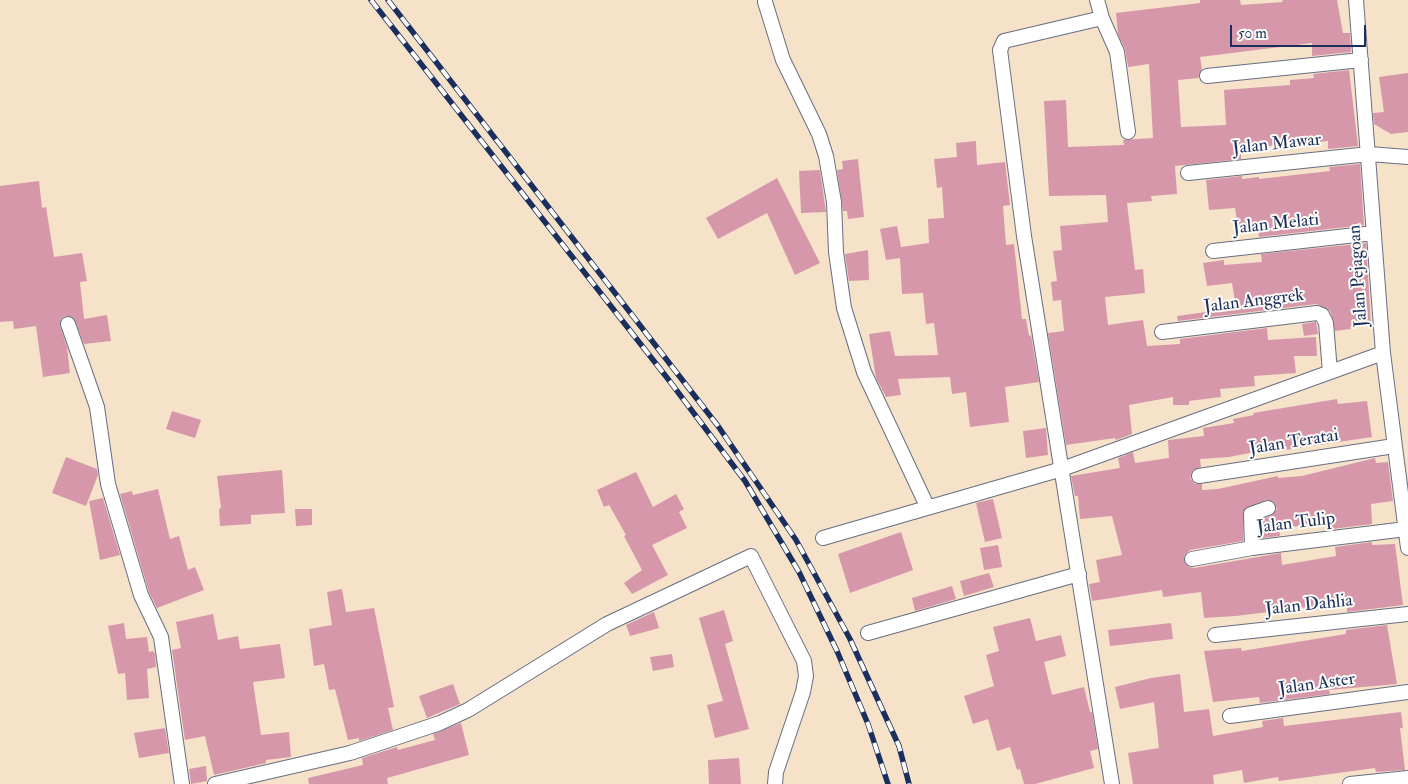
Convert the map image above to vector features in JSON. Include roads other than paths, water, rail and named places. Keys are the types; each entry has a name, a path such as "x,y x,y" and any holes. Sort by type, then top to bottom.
{"street":[{"path":"1097,0 1102,18 1117,52 1128,132"},
{"name":"Jalan Pejagoan","path":"1356,0 1383,353 1408,548"},
{"path":"766,2 783,60 819,134 826,156 834,202 836,252 844,308 864,372 927,506"},
{"path":"1102,18 1004,41 1000,50 1016,184 1112,784"},
{"path":"1208,76 1361,60"},
{"name":"Jalan Mawar","path":"1188,173 1369,154 1408,157"},
{"name":"Jalan Melati","path":"1212,251 1374,233"},
{"name":"Jalan Anggrek","path":"1162,332 1317,313 1322,316 1326,323 1330,372"},
{"path":"68,324 97,407 108,484 142,595 160,637 182,784"},
{"path":"823,538 927,506 1062,469 1383,353"},
{"name":"Jalan Teratai","path":"1199,476 1394,446"},
{"path":"1252,548 1251,514 1268,508"},
{"name":"Jalan Tulip","path":"1192,559 1252,548 1406,529"},
{"path":"215,784 350,753 440,723 468,710 607,624 751,556 804,661 806,676 803,692 776,772 775,784"},
{"path":"868,632 1079,574"},
{"name":"Jalan Dahlia","path":"1215,635 1408,614"},
{"name":"Jalan Aster","path":"1230,716 1408,692"},
{"path":"1350,784 1408,778"}],"railway":[{"path":"371,0 668,379 745,481 799,572 837,651 868,724 888,784"},
{"path":"388,0 718,426 796,540 850,639 899,746 909,784"}]}
